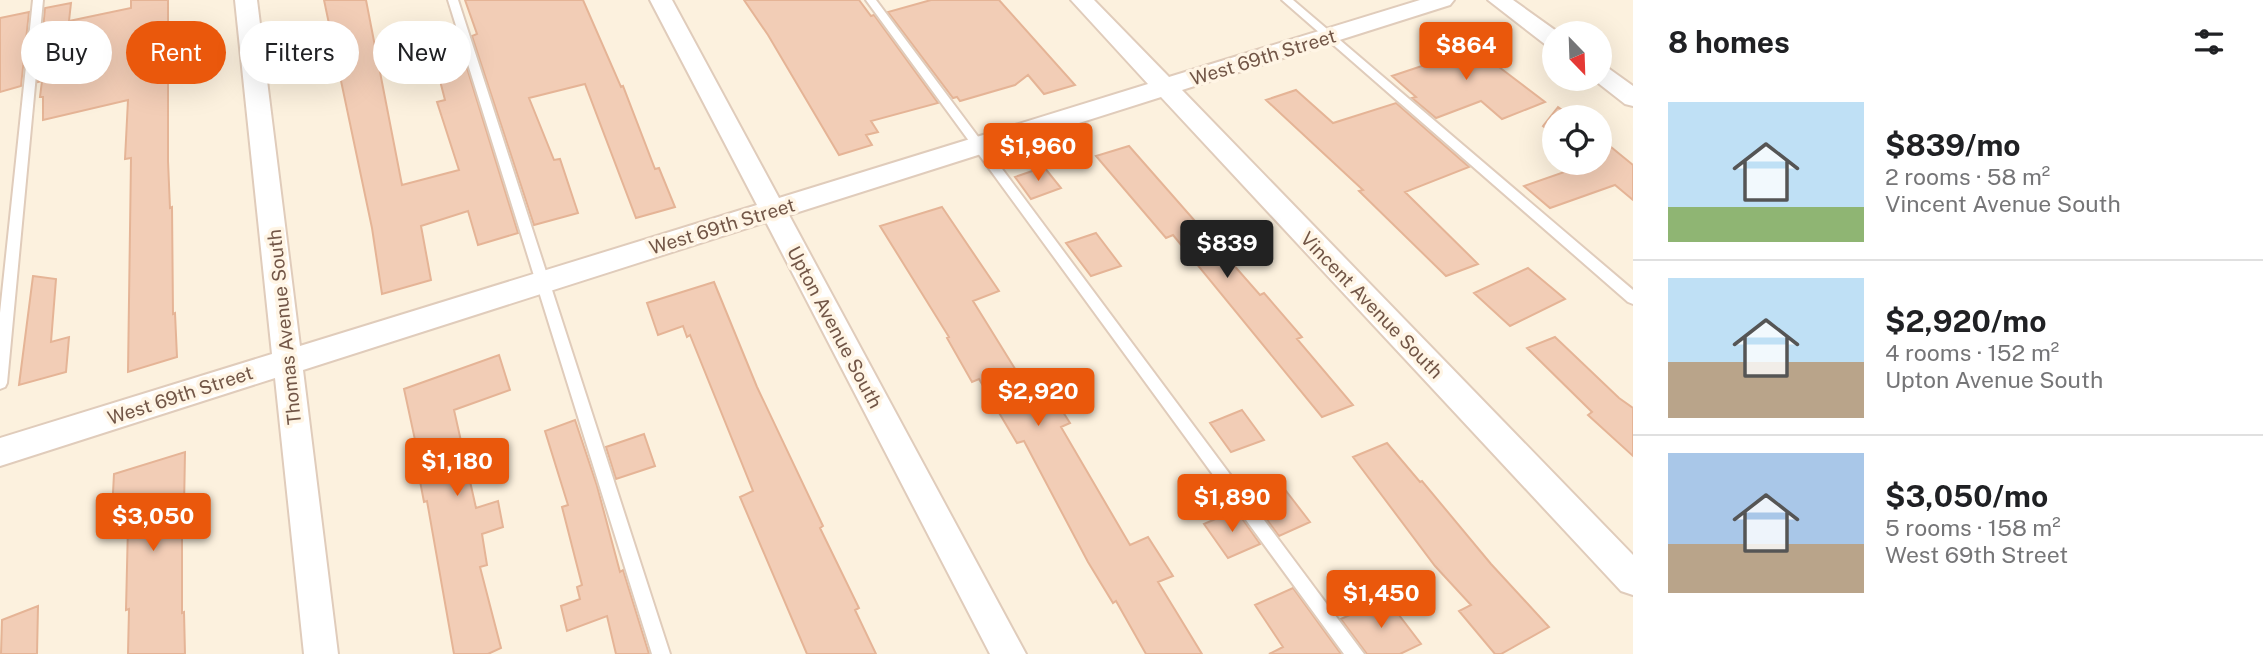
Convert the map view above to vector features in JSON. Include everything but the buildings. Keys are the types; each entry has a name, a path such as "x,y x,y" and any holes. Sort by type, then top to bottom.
{"street":[{"name":"Thomas Avenue South","path":"246,0 321,654"},
{"name":"Upton Avenue South","path":"662,0 1009,654"},
{"name":"Vincent Avenue South","path":"1082,0 1633,579"},
{"name":"West 69th Street","path":"0,452 1443,0"},
{"path":"1499,0 1542,31"},
{"path":"1612,82 1633,98"}],"lane":[{"path":"0,383 38,0"},
{"path":"453,0 662,654"},
{"path":"872,0 1355,654"},
{"path":"1287,0 1633,298"}]}
